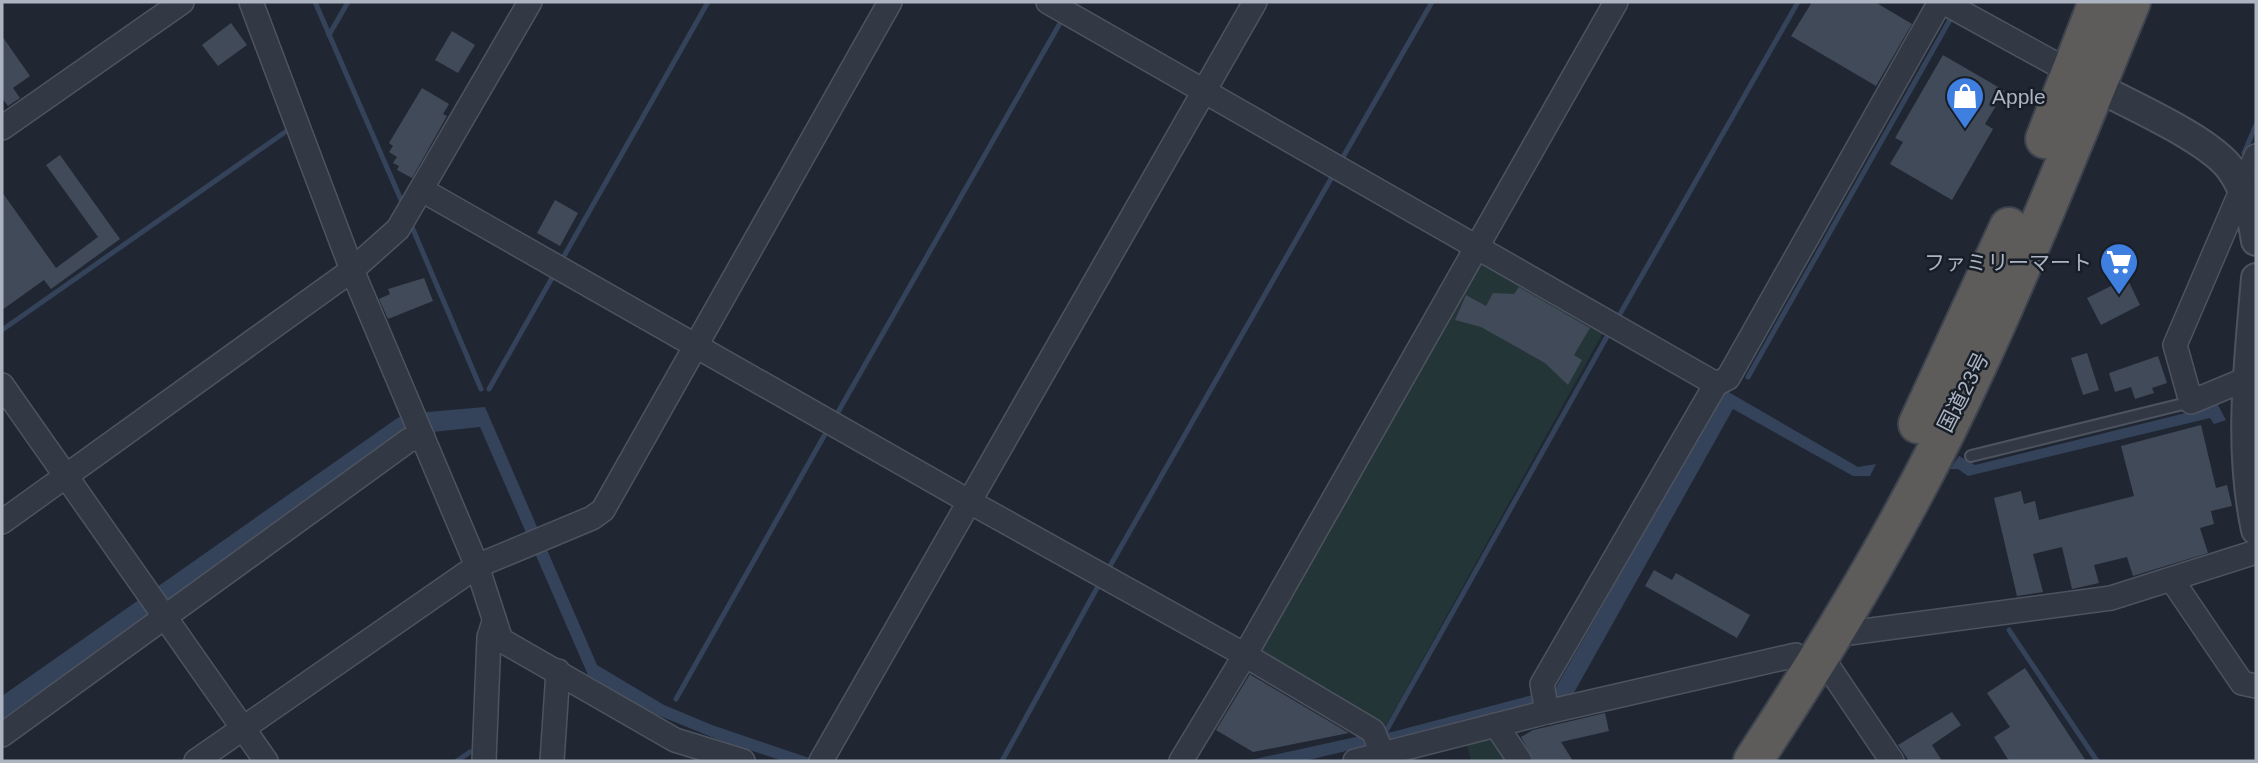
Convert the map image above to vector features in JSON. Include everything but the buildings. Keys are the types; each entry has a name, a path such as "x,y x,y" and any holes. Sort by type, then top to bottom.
{"highway":[{"name":"国道23号","path":"1753,761 1817,649 1893,531 1977,367 2083,80 2098,2"},
{"name":"国道23号","path":"2083,80 2131,2"},
{"name":"国道23号","path":"1723,761 1817,649"}],"street":[{"path":"2,128 182,2"},
{"path":"251,2 352,270 477,566 501,640 675,740 743,761"},
{"path":"2,522 352,270 398,229 530,2"},
{"path":"196,761 477,566 552,535 603,510 890,2"},
{"path":"1048,2 1476,244 1716,384"},
{"path":"822,760 1255,2"},
{"path":"1181,761 1245,655 1476,244 1616,2"},
{"path":"1547,712 1542,684 1716,384 1728,378 1941,2 2211,151 2231,168 2249,192 2256,241"},
{"path":"2251,378 2191,402 2175,345 2249,192 2256,156"},
{"path":"422,190 1245,655 1373,731 1382,755"},
{"path":"2256,278 2251,378 2252,490 2256,530"},
{"path":"2,385 267,761"},
{"path":"2,736 409,440 423,438"},
{"path":"1354,761 1547,712 1817,649 2111,598 2256,552"},
{"path":"2172,580 2242,683 2256,686"},
{"path":"484,761 489,637 495,619"},
{"path":"1817,649 1892,761"},
{"path":"552,761 558,671"},
{"path":"1496,725 1520,761"},
{"path":"675,740 686,761"}],"lane":[{"path":"1971,456 2191,402"}],"shaded area":[{"path":"1481,257 1605,329 1384,729 1258,653"},
{"path":"1492,734 1509,761 1471,761 1466,740"}],"water":[{"path":"1725,390 1858,467 1876,464 1870,476 1853,476 1733,409 1571,698 1304,761 1246,761 1365,735 1392,732 1555,689"},
{"path":"2218,405 2226,420 2214,424 2210,418 1968,476 1958,469 1950,469 1959,456 1975,465"},
{"path":"485,407 597,665 664,705 712,725 818,761 783,761 719,740 650,712 588,675 480,427 404,435 2,719 2,696 396,419 405,414"}],"waterway":[{"path":"315,2 401,200"},
{"path":"329,35 348,2"},
{"path":"564,256 708,2"},
{"path":"1343,157 1432,2"},
{"path":"1620,314 1798,2"},
{"path":"1748,377 1951,18"},
{"path":"838,412 1059,25"},
{"path":"2244,153 2256,125"},
{"path":"2,330 288,130"},
{"path":"1110,566 1332,177"},
{"path":"412,227 481,389"},
{"path":"489,389 552,278"},
{"path":"1385,733 1609,333"},
{"path":"676,699 824,436"},
{"path":"1002,761 1097,588"},
{"path":"2009,630 2097,761"},
{"path":"457,761 470,752"}],"place":[{"name":"Apple","path":"1965,130"},
{"name":"ファミリーマート","path":"2119,296"}]}
